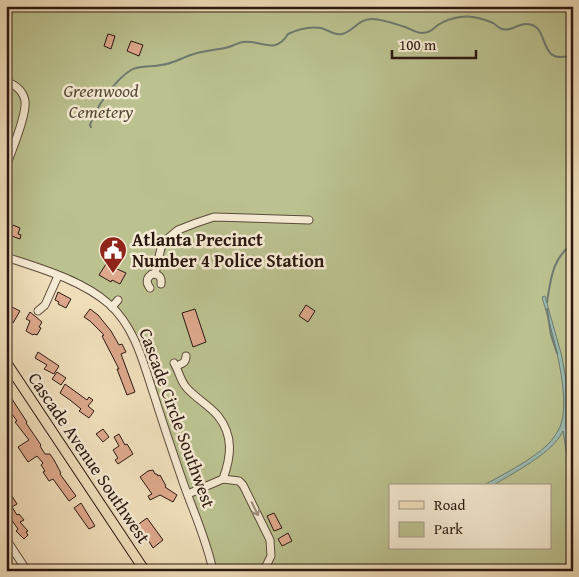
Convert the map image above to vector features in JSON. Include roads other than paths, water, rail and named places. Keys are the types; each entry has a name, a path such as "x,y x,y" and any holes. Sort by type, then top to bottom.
{"main road":[{"name":"Cascade Avenue Southwest","path":"6,362 145,571"}],"street":[{"path":"6,81 14,84 22,91 25,101 24,114 6,167"},
{"path":"156,274 161,248 166,240 178,230 214,217 309,220"},
{"name":"Cascade Circle Southwest","path":"6,257 85,285 112,307 128,327 141,356 196,514 213,571"},
{"path":"156,274 161,278 161,284"},
{"path":"150,288 147,279 149,276 156,274"},
{"path":"38,311 45,306 58,276"},
{"path":"112,307 118,300"},
{"path":"186,356 183,364 175,364 180,377 196,398 218,416 226,431 231,450 222,479"},
{"path":"188,494 222,479 239,482 243,485 270,540 271,556 264,570 261,571"},
{"path":"6,539 27,571"}],"water":[{"path":"545,296 562,357 566,380 566,425 570,437 570,458 573,467 573,478 569,468 563,431 551,447 532,462 495,484 486,484 540,451 554,437 560,426 564,396 562,379 555,343 542,297"}],"waterway":[{"path":"91,127 90,125 96,110 119,80 134,68 174,62 194,54 243,42 267,45 278,44 288,34 300,29 317,27 334,34 339,34 346,32 363,21 372,19 425,33 449,20 464,16 481,18 506,30 524,24 535,26 548,51 553,55 561,57 573,55"},
{"path":"547,302 551,277 557,262 573,243"},
{"path":"547,309 551,335 557,353"},
{"path":"380,571 385,565"}],"place":[{"name":"Atlanta Precinct Number 4 Police Station","path":"113,274"}],"park label":[{"name":"Greenwood Cemetery","path":"101,101"}]}
